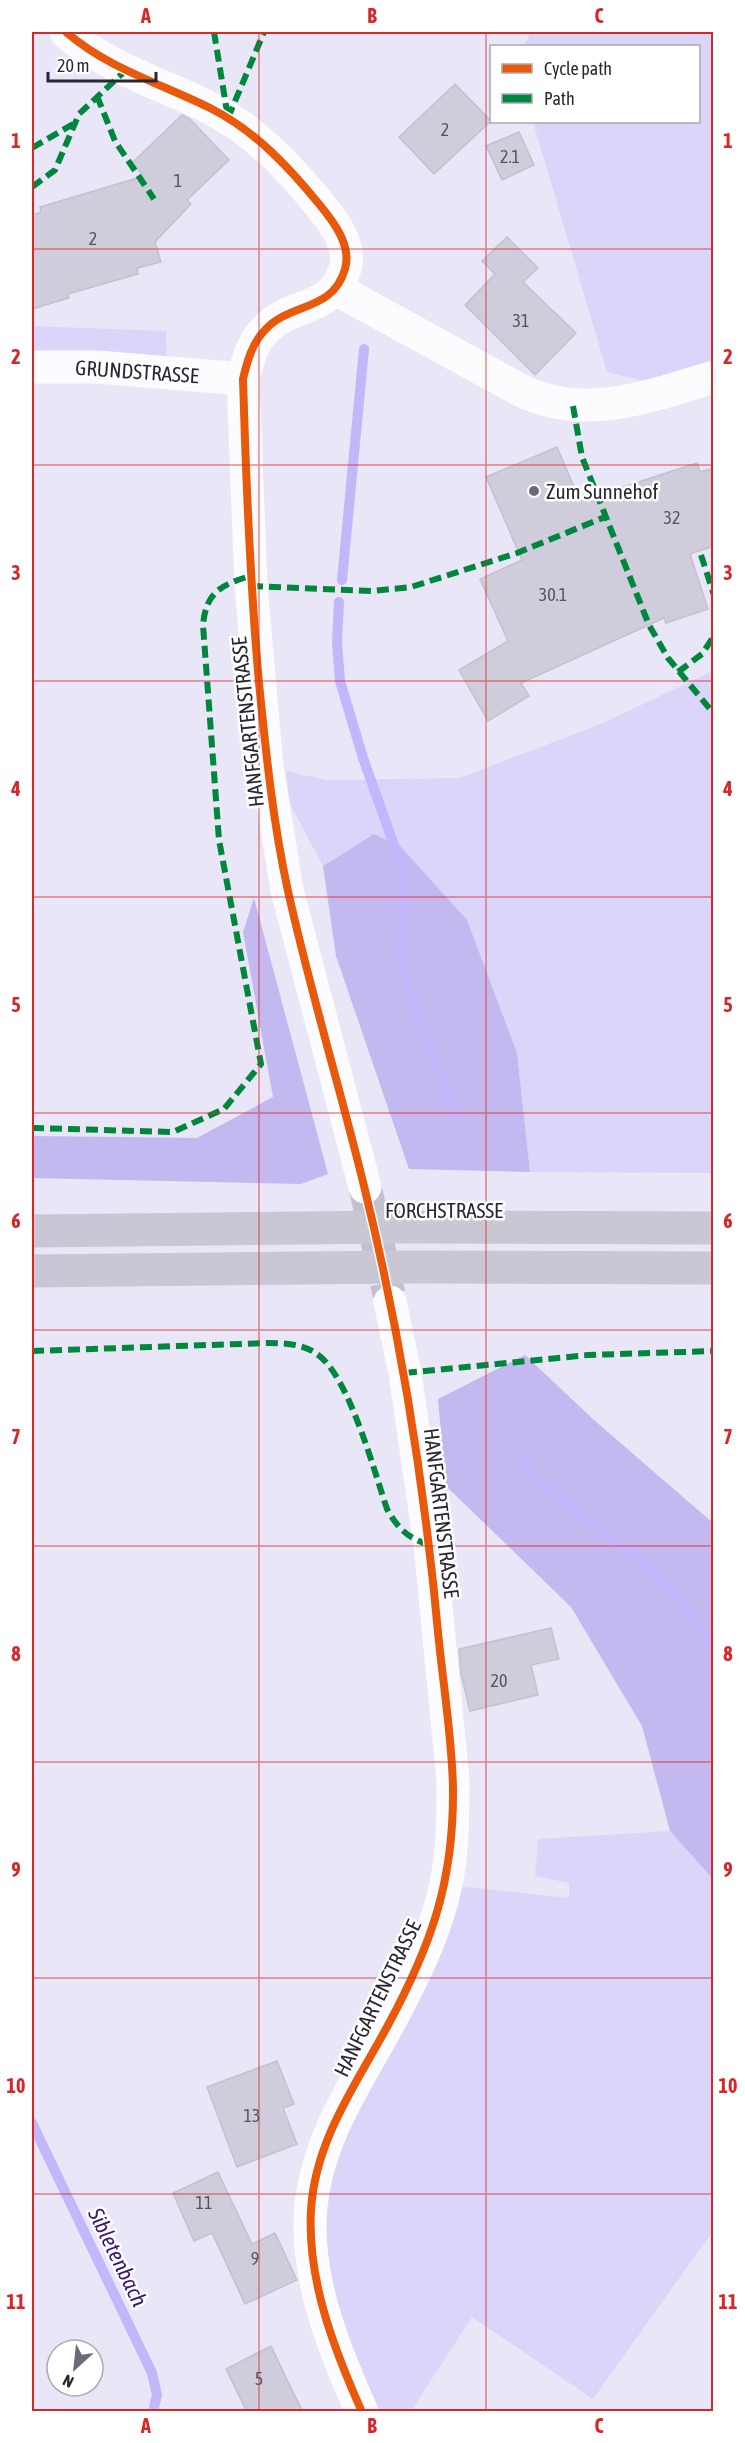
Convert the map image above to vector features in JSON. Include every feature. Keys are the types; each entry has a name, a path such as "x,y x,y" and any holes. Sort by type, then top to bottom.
{"highway":[{"name":"FORCHSTRASSE","path":"32,1231 714,1227"},
{"path":"32,1271 403,1267 714,1268"}],"street":[{"path":"66,32 111,62 228,118 277,157 322,207 339,234 346,257 346,267 336,289 520,390 550,402 573,406 606,405 645,397 714,377"},
{"name":"HANFGARTENSTRASSE","path":"336,289 320,301 283,316 264,330 251,352 243,379 251,586 267,767 287,890 365,1187"},
{"name":"GRUNDSTRASSE","path":"32,367 98,367 243,379"},
{"name":"HANFGARTENSTRASSE","path":"362,2412 344,2372 321,2298 312,2247 311,2206 319,2161 327,2137 390,2022 436,1920 446,1885 453,1816 453,1780 430,1545 405,1373 390,1302"}],"shaded area":[{"path":"531,32 713,32 713,398 607,372 533,123 700,123 700,45 524,45"},
{"path":"32,326 166,331 167,373 32,367"},
{"path":"713,671 713,1173 530,1172 517,1053 374,834 323,866 290,804 286,771 326,780 460,778 603,723"},
{"path":"374,834 401,847 467,920 517,1053 530,1172 409,1169 336,956 323,866"},
{"path":"254,898 328,1174 301,1184 32,1178 32,1136 197,1138 273,1097 243,932"},
{"path":"525,1355 594,1420 713,1523 713,1879 670,1831 642,1726 571,1607 446,1486 438,1399"},
{"path":"670,1831 713,1879 713,2231 593,2399 472,2317 411,2411 362,2412 311,2206 446,1885 569,1898 569,1883 535,1876 538,1839"}],"building":[{"path":"455,84 490,120 434,174 399,137"},
{"path":"182,115 190,119 229,160 187,200 191,204 155,242 161,262 137,268 138,274 68,294 69,298 32,309 32,215 41,212 40,207 144,176 132,163"},
{"path":"519,132 534,165 502,180 486,146"},
{"path":"507,237 538,268 523,282 576,333 535,375 465,305 495,274 482,261"},
{"path":"557,447 580,501 697,463 700,472 714,468 714,546 690,554 708,609 666,623 664,618 521,683 529,696 488,721 459,670 508,641 480,579 522,560 486,477"},
{"path":"551,1628 559,1659 531,1665 538,1695 470,1711 461,1674 459,1649"},
{"path":"277,2061 294,2104 283,2108 297,2144 237,2167 207,2087"},
{"path":"218,2172 252,2244 275,2233 297,2280 245,2304 212,2233 194,2241 173,2193"},
{"path":"271,2346 303,2412 247,2412 226,2369"}],"waterway":[{"path":"342,580 364,349"},
{"path":"339,602 337,642 340,681 363,758 406,879 401,944 403,964 420,1025 457,1120"},
{"path":"520,1457 536,1480 656,1574 714,1645"},
{"name":"Sibletenbach","path":"32,2123 152,2373 157,2395 153,2412"}],"tunnel":[{"path":"365,1187 389,1294"}],"marked path":[{"path":"214,32 228,118"},
{"path":"228,118 264,32"},
{"path":"32,187 55,170 79,114 126,70"},
{"path":"97,96 115,141 154,199"},
{"path":"32,148 73,124"},
{"path":"573,406 582,457 649,625 668,658 714,714"},
{"path":"251,586 373,591 411,587 517,553 605,517"},
{"path":"701,555 714,595"},
{"path":"32,1128 173,1132 224,1109 261,1064 219,840 203,625 212,597 223,587 250,576"},
{"path":"678,672 702,654 714,636"},
{"path":"32,1351 268,1343 306,1348 329,1365 340,1382 368,1449 391,1516 410,1536 430,1545"},
{"path":"405,1373 588,1355 714,1351"}],"cycle path":[{"path":"66,32 99,56 210,108 256,138 282,163 324,211 340,234 346,251 345,269 339,283 331,293 275,321 265,330 253,347 243,379 253,607 274,814 297,928 364,1186 400,1356 427,1527 452,1770 452,1822 449,1854 437,1912 403,1997 328,2137 314,2185 311,2236 318,2288 324,2314 362,2412"}],"place":[{"name":"Zum Sunnehof","path":"534,491"}]}
